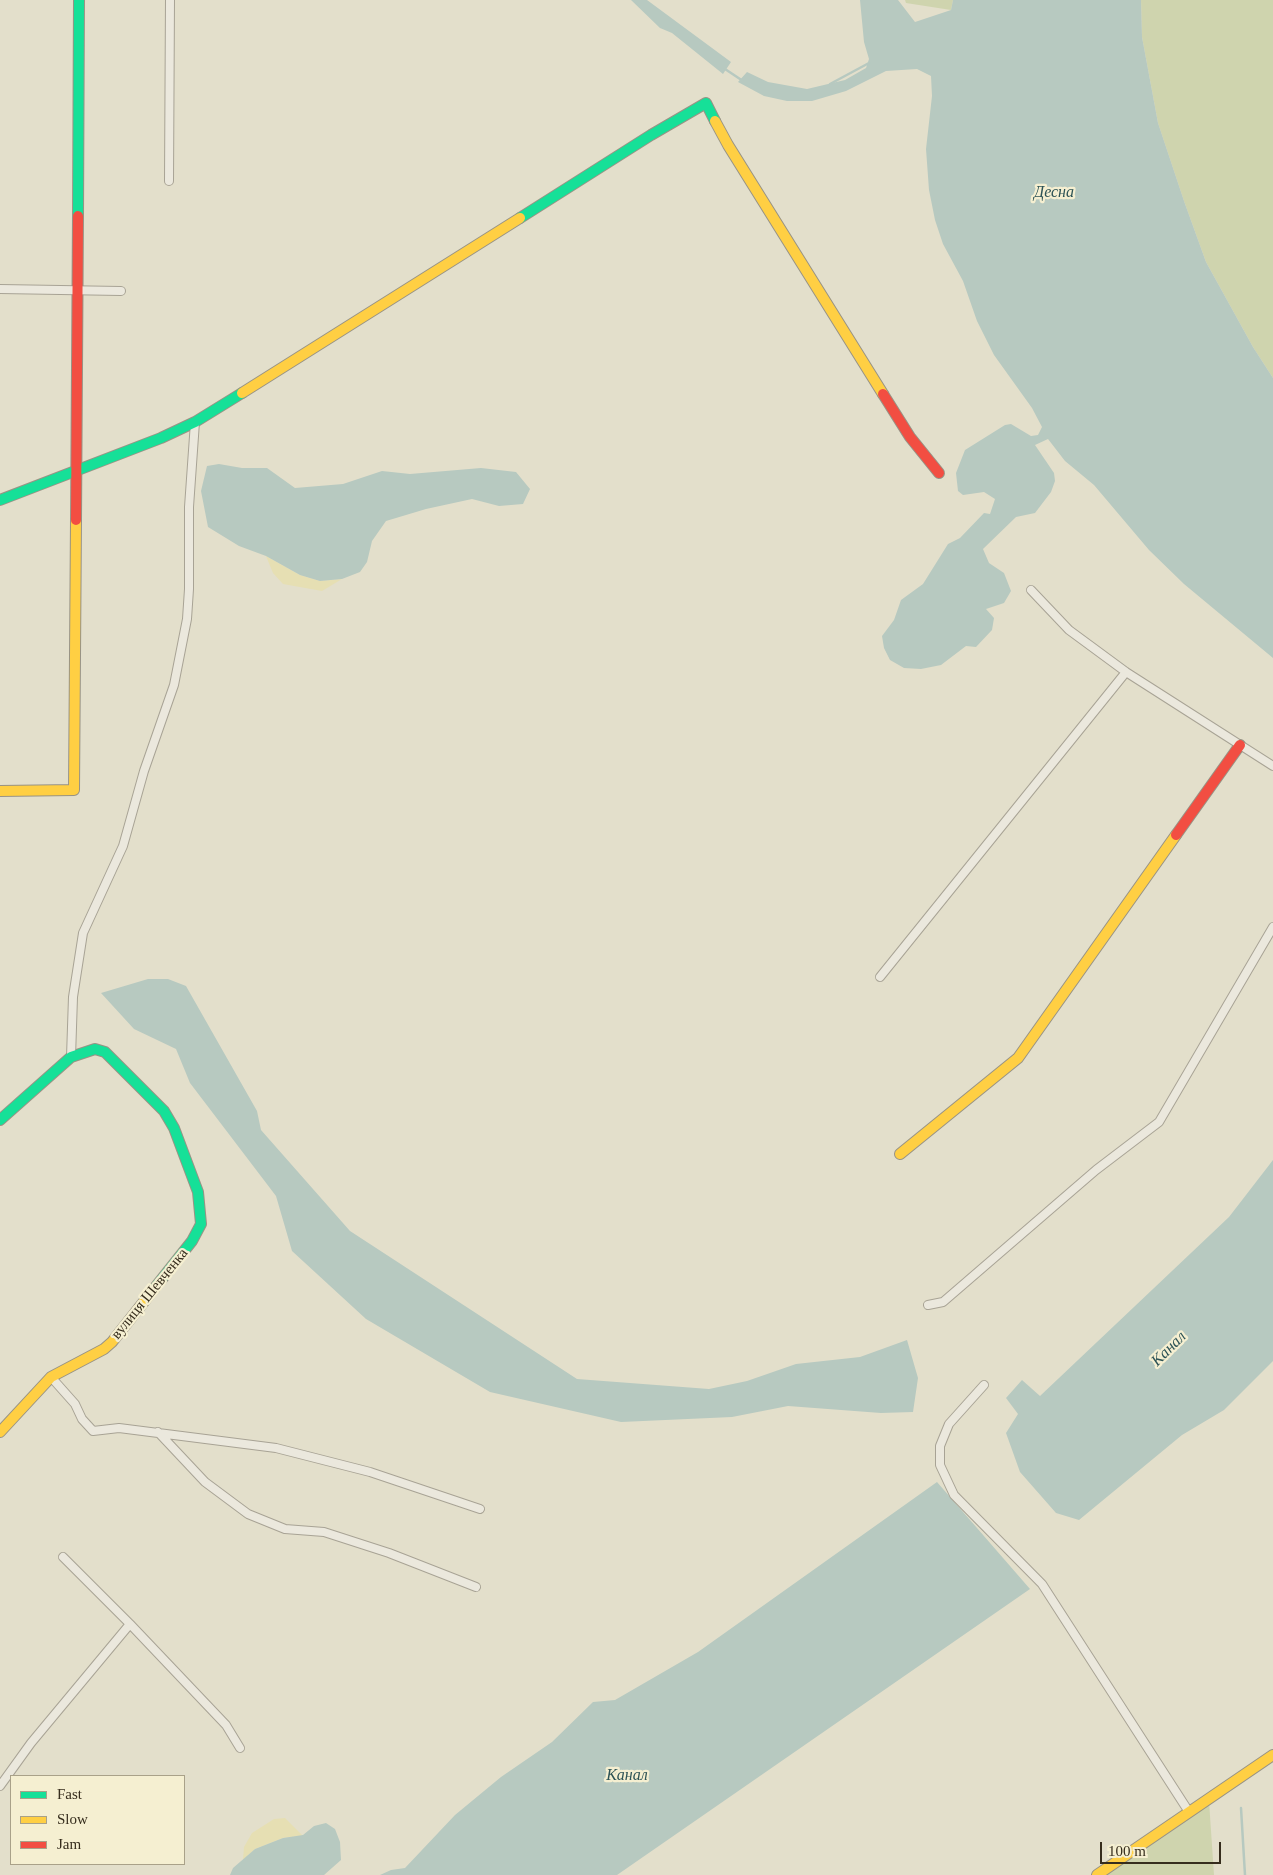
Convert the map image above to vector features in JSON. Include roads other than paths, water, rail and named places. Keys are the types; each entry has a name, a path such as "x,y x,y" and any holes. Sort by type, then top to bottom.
{"street":[{"path":"0,791 74,790 79,0"},
{"path":"170,0 170,181"},
{"path":"0,500 161,438 195,422 428,277 651,134 706,103 728,145 910,437 939,473"},
{"path":"0,289 121,290"},
{"path":"0,1120 72,1057 73,997 83,933 123,846 144,771 174,685 190,589 189,507 195,422"},
{"path":"1031,590 1069,630 1126,672 1273,766"},
{"path":"880,977 1126,672"},
{"path":"900,1154 1018,1058 1240,745"},
{"path":"928,1305 943,1302 1096,1170 1159,1122 1273,927"},
{"name":"вулиця Шевченка","path":"0,1432 51,1377 104,1349 112,1342 192,1241 200,1224 198,1192 174,1128 164,1111 144,1088 105,1052 95,1049 72,1057"},
{"path":"51,1377 75,1404 82,1419 93,1431 119,1428 276,1448 370,1472 480,1509"},
{"path":"984,1385 950,1424 940,1446 940,1465 954,1495 1042,1584 1189,1812"},
{"path":"158,1432 205,1482 230,1502 256,1518 285,1529 324,1532 389,1553 476,1587"},
{"path":"63,1557 226,1725 240,1748"},
{"path":"0,1786 32,1743 130,1624"},
{"path":"1097,1875 1273,1755"}],"water":[{"path":"631,0 647,0 731,62 723,74 672,33 660,28"},
{"name":"Десна","path":"860,0 898,0 915,22 951,10 953,0 1141,0 1142,37 1158,123 1184,201 1206,262 1253,347 1273,378 1273,658 1184,584 1149,550 1094,485 1065,461 1048,439 1035,445 1054,473 1055,481 1051,492 1035,513 1016,517 983,549 989,563 1004,573 1011,591 1004,603 986,609 994,618 992,630 976,647 966,646 941,665 921,669 904,668 890,660 884,648 882,636 894,620 901,600 923,584 948,544 960,538 984,513 990,514 995,499 984,492 963,495 958,491 956,473 965,450 1005,425 1011,424 1031,436 1038,435 1042,427 1032,408 994,355 977,321 963,281 943,244 935,220 929,190 926,149 932,96 931,76 917,69 886,71 846,91 812,101 787,101 764,96 738,82 747,72 768,82 807,89 845,80 866,68 869,59 864,42"},
{"path":"219,464 242,468 267,468 295,488 343,484 382,471 410,474 481,468 516,472 530,489 523,504 499,506 472,499 426,509 386,521 372,541 367,562 360,572 342,579 320,581 300,575 266,556 239,546 208,527 201,491 207,466"},
{"path":"148,979 168,979 186,986 257,1111 261,1130 350,1231 577,1379 709,1389 747,1381 796,1364 860,1357 907,1340 918,1378 913,1412 881,1413 788,1406 732,1417 621,1422 490,1392 366,1319 292,1251 276,1196 190,1083 176,1049 134,1029 101,993"},
{"name":"Канал","path":"1273,1160 1273,1361 1224,1410 1182,1435 1079,1520 1056,1513 1020,1472 1006,1433 1018,1414 1006,1398 1022,1380 1040,1396 1229,1217"},
{"name":"Канал","path":"937,1482 1030,1589 617,1875 380,1875 391,1870 405,1868 455,1815 501,1777 552,1742 593,1702 615,1700 698,1652"},
{"path":"326,1823 335,1829 340,1842 341,1860 324,1875 230,1875 233,1868 255,1849 283,1838 303,1835 314,1826"}],"waterway":[{"path":"830,84 869,63"},
{"path":"725,69 743,81"},
{"path":"1241,1808 1245,1875"}]}
